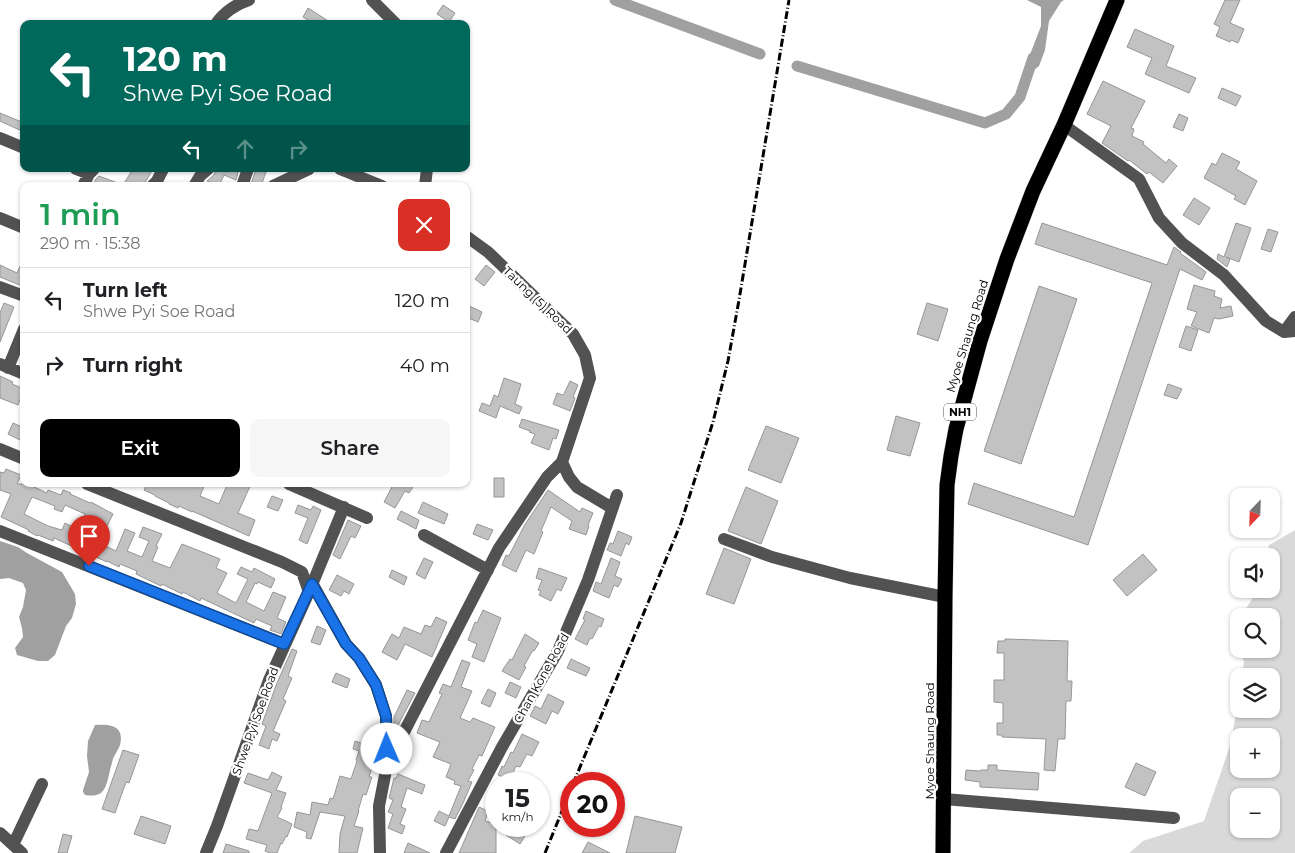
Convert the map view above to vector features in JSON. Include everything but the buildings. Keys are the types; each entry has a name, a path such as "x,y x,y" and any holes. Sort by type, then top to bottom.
{"highway":[{"name":"Myoe Shaung Road","path":"943,853 945,597 947,485 950,456 980,341 1006,259 1033,191 1064,125 1117,0"}],"street":[{"path":"218,20 238,4 249,0"},
{"path":"372,0 392,20"},
{"path":"1064,125 1139,179 1159,218 1182,243 1224,275 1266,321 1290,332 1295,317"},
{"path":"0,138 20,146"},
{"path":"196,182 205,172"},
{"path":"281,182 303,172"},
{"path":"347,172 372,182"},
{"path":"0,218 20,226"},
{"name":"Taung (5) Road","path":"470,239 488,252 574,334 585,355 590,378 562,462"},
{"path":"0,287 20,294"},
{"path":"20,336 4,366 20,372"},
{"path":"0,449 20,456"},
{"path":"387,765 499,548 547,477 562,462 569,477 577,487 612,508"},
{"path":"94,487 282,562 302,572 310,588 346,644 359,658 376,685 386,716 387,765 379,806 380,853"},
{"path":"296,487 367,518"},
{"name":"Chan Kone Road","path":"446,853 502,747 558,651 588,580 617,495"},
{"name":"Shwe Pyi Soe Road","path":"206,853 269,680 344,507"},
{"path":"0,531 284,644"},
{"path":"424,535 488,570"},
{"path":"724,539 772,557 840,575 945,597"},
{"path":"0,833 18,849 42,784"},
{"path":"944,799 1174,818"}],"shaded area":[{"path":"1027,0 1064,0 1049,21 1045,50 1039,66 1030,73 1024,70 1041,26 1041,7"},
{"path":"1295,530 1295,853 1129,853 1143,841 1204,821 1230,746 1230,778 1280,778 1280,728 1234,728 1235,718 1280,718 1280,668 1243,668 1243,658 1280,658 1280,608 1246,608 1253,598 1280,598 1280,548 1268,548 1269,545"},
{"path":"0,541 18,547 62,572 75,594 76,604 72,618 66,626 55,655 48,661 38,661 17,655 15,648 23,637 19,617 26,590 23,583 9,578 0,579"},
{"path":"95,725 115,727 120,733 121,738 105,787 101,793 89,796 85,795 83,790 89,772 88,741"}],"waterway":[{"path":"615,0 760,54"},
{"path":"797,66 985,123 1006,114 1020,97 1033,58"}],"railway":[{"path":"578,772 681,523 713,422 728,361 739,300 789,0"},
{"path":"545,853 560,816"}],"route":[{"path":"89,566 284,644 312,584 346,644 359,658 376,685 386,716 387,749"}]}
